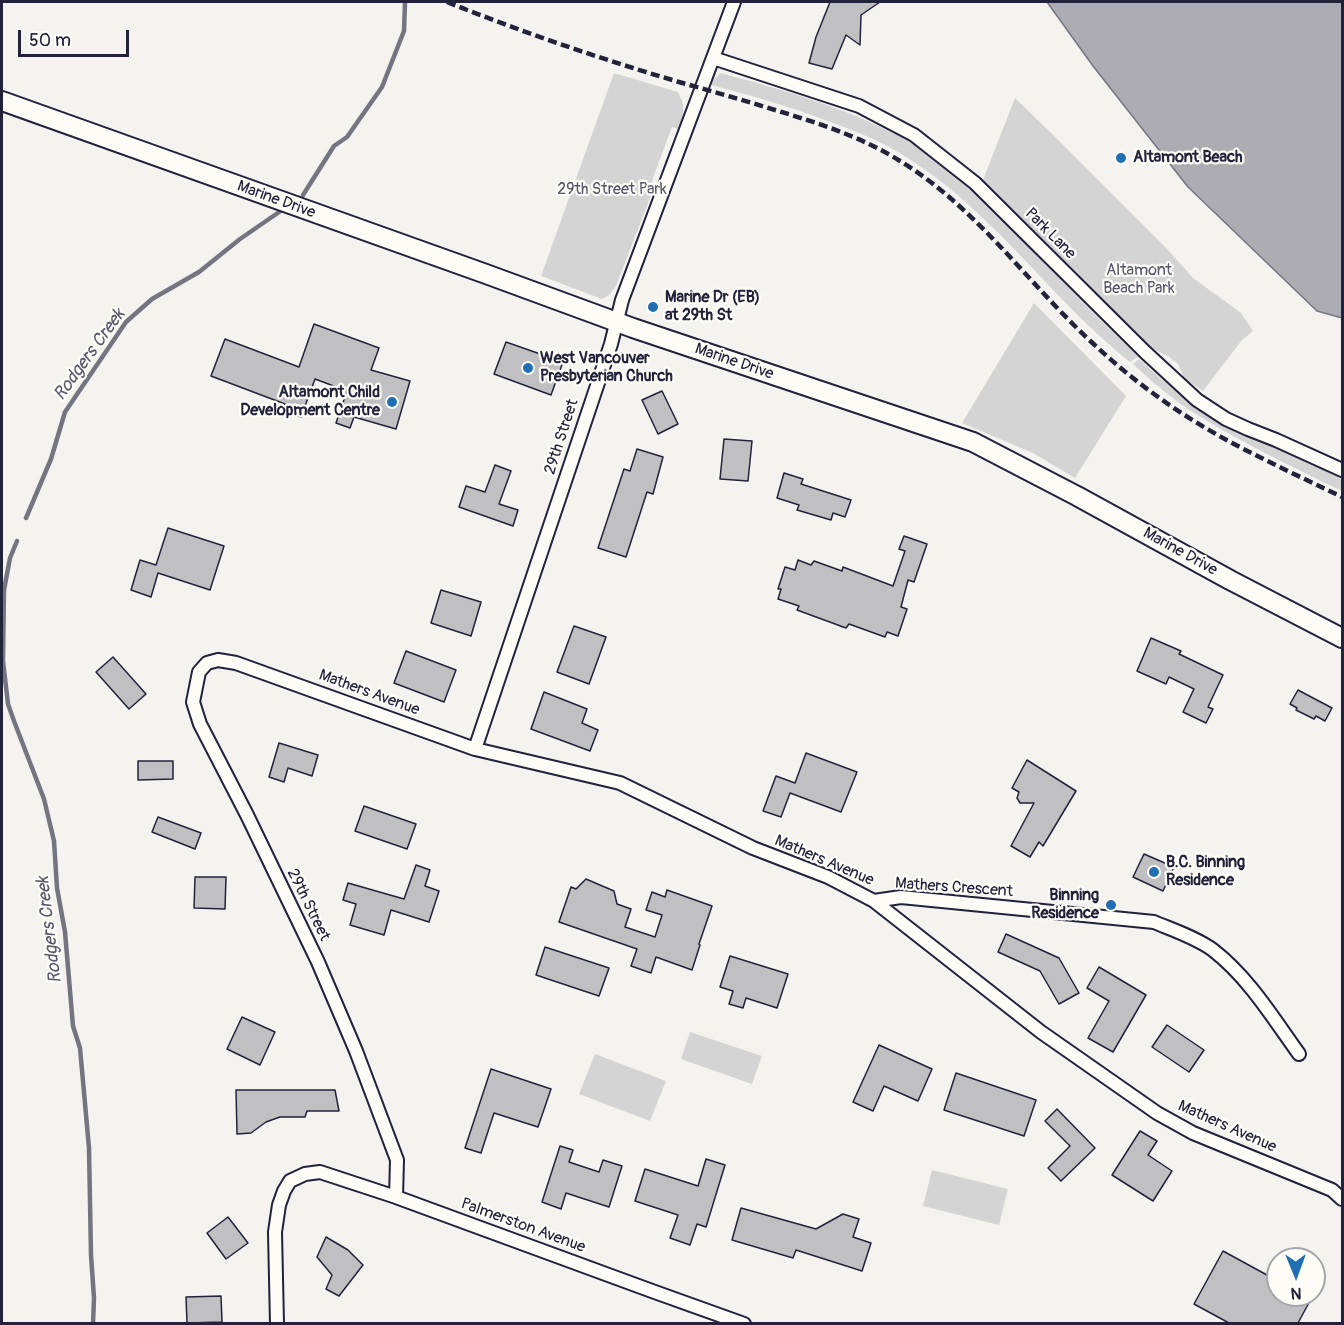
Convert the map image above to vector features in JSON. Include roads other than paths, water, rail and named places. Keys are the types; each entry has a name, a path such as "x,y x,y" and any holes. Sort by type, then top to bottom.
{"main road":[{"name":"Marine Drive","path":"2,101 616,322 973,442 1342,638"}],"street":[{"name":"29th Street","path":"475,749 611,344 622,300 734,2"},
{"name":"Park Lane","path":"712,58 859,106 914,135 975,183 1145,352 1197,400 1226,419 1342,470"},
{"name":"29th Street","path":"236,663 218,660 207,663 199,672 193,702 200,724 318,962 356,1051 397,1160 396,1197"},
{"name":"Mathers Avenue","path":"236,663 475,749 620,783 753,848 828,877 874,901 1041,1032 1157,1113 1193,1133 1332,1190 1342,1199"},
{"name":"Mathers Crescent","path":"874,901 901,897 1154,922 1212,949 1242,976 1299,1054"},
{"name":"Palmerston Avenue","path":"277,1323 275,1232 279,1205 290,1181 305,1174 320,1172 396,1197 744,1323"}],"waterway":[{"name":"Rodgers Creek","path":"303,195 334,146 347,137 382,87 404,31 405,2"},
{"name":"Rodgers Creek","path":"26,518 51,459 65,412 126,322 152,299 199,272 240,239 285,208"},
{"name":"Rodgers Creek","path":"17,541 10,558 4,590 3,661 8,704 44,799 54,841 57,888 65,932 73,1026 80,1048 89,1148 93,1324"}],"railway":[{"path":"447,2 591,54 823,126 885,152 928,180 955,202 1004,250 1073,325 1146,388 1216,434 1342,497"}],"place":[{"name":"Altamont Beach","path":"1121,158"},
{"name":"Marine Dr (EB) at 29th St","path":"653,307"},
{"name":"West Vancouver Presbyterian Church","path":"528,368"},
{"name":"Altamont Child Development Centre","path":"392,402"},
{"name":"B.C. Binning Residence","path":"1154,872"},
{"name":"Binning Residence","path":"1111,905"}],"park label":[{"name":"29th Street Park","path":"612,190"},
{"name":"Altamont Beach Park","path":"1139,280"}]}
